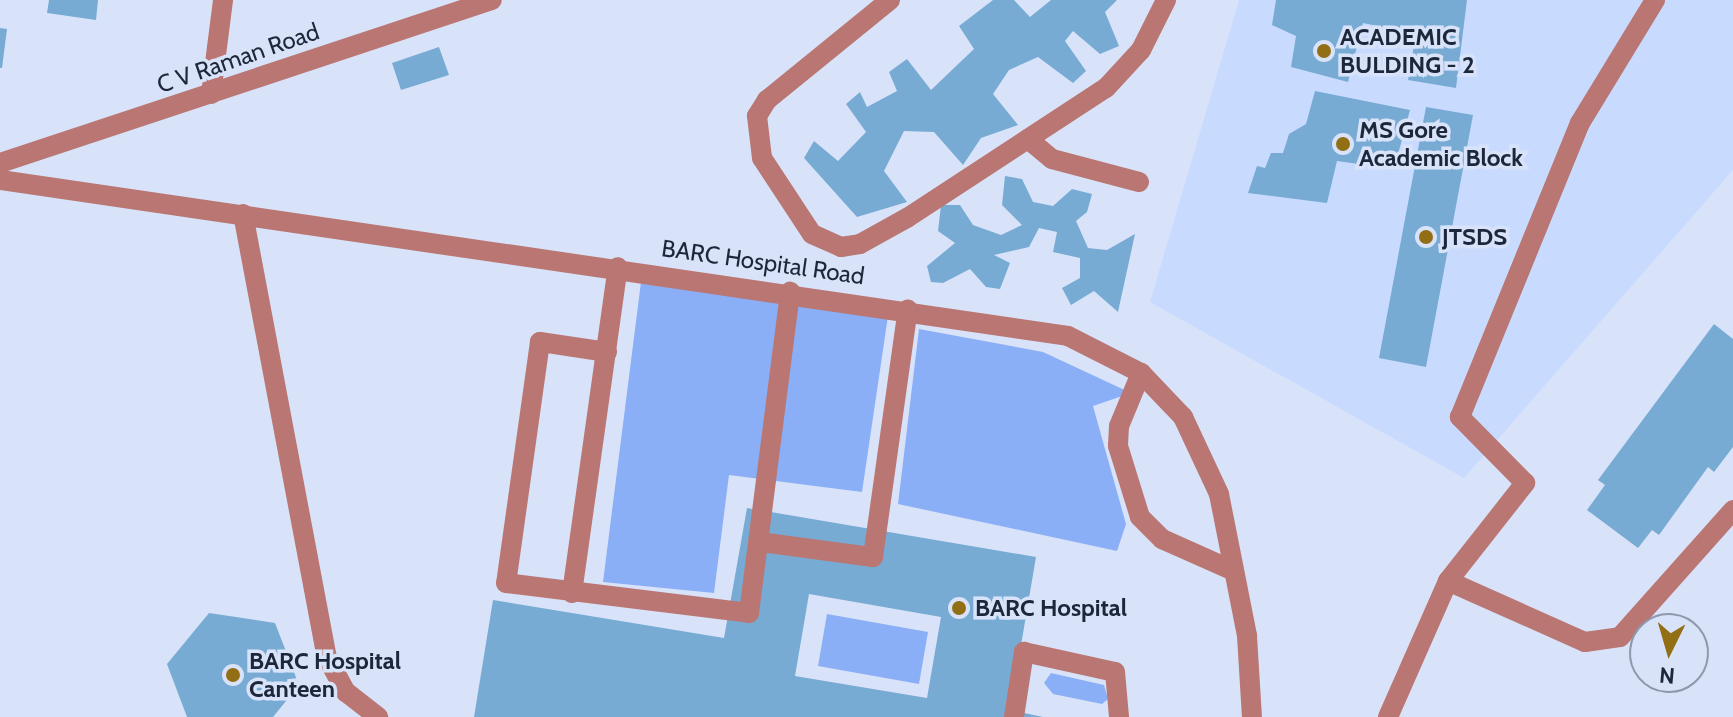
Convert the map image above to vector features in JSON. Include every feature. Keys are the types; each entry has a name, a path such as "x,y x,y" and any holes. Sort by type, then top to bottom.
{"street":[{"path":"211,94 223,0"},
{"name":"C V Raman Road","path":"0,163 492,0"},
{"path":"890,0 767,100 757,116 762,158 812,234 841,247 860,244 1106,88 1141,50 1166,0"},
{"path":"1388,717 1448,581 1525,483 1460,417 1580,123 1655,0"},
{"path":"1028,139 1052,159 1139,182"},
{"name":"BARC Hospital Road","path":"0,180 908,309 1068,336 1141,373 1183,417 1219,494 1247,636 1252,717"},
{"path":"243,214 327,657 346,692 378,717"},
{"path":"572,593 618,267"},
{"path":"607,352 540,342 506,583 749,613 790,292"},
{"path":"760,542 873,557 908,309"},
{"path":"1141,373 1119,426 1118,446 1140,517 1162,539 1234,571"},
{"path":"1448,581 1585,642 1620,637 1733,510"},
{"path":"1014,717 1024,652 1115,672 1119,717"}],"shaded area":[{"path":"1239,0 1733,0 1733,170 1464,478 1150,302"},
{"path":"641,282 888,316 862,492 729,475 714,593 603,582"},
{"path":"919,329 1043,352 1131,393 1093,406 1126,524 1117,551 898,504"},
{"path":"827,614 928,632 919,684 818,666"},
{"path":"1051,673 1104,685 1108,699 1102,704 1053,694 1044,683"}],"building":[{"path":"49,0 98,0 96,20 47,13"},
{"path":"993,0 1014,0 1030,17 1051,0 1117,0 1105,12 1119,46 1100,54 1073,31 1065,41 1086,71 1073,83 1038,57 1009,70 993,94 1018,125 981,138 963,165 934,132 904,131 884,171 907,202 857,217 804,158 814,141 838,161 866,132 846,104 860,92 867,107 897,91 889,72 907,59 931,90 974,49 959,26"},
{"name":"ACADEMIC BULDING - 2","path":"1276,0 1467,0 1456,88 1408,80 1416,34 1363,23 1348,82 1291,67 1296,36 1272,25"},
{"path":"0,28 7,29 2,68 0,68"},
{"path":"439,47 449,75 401,90 392,63"},
{"name":"MS Gore Academic Block","path":"1315,91 1410,110 1394,169 1337,161 1327,203 1248,193 1257,166 1265,168 1271,153 1283,153 1289,134 1306,124"},
{"name":"JTSDS","path":"1426,107 1473,115 1426,367 1379,358"},
{"path":"1005,176 1022,179 1033,202 1053,206 1072,189 1092,194 1087,212 1076,221 1088,248 1107,250 1135,234 1118,312 1094,291 1071,305 1062,288 1080,278 1080,258 1053,252 1057,232 1039,228 1029,247 994,255 1010,263 1000,289 986,287 970,269 943,283 931,282 927,266 955,243 938,231 941,205 960,205 973,225 1001,235 1022,225 1002,205"},
{"path":"1714,324 1733,339 1733,447 1714,472 1708,467 1659,535 1652,530 1638,548 1587,510 1605,485 1598,480"},
{"name":"BARC Hospital","path":"747,508 1036,557 1010,710 1043,717 474,717 493,600 724,638","holes":["809,594 941,617 927,698 795,676"]},
{"name":"BARC Hospital Canteen","path":"209,613 275,623 299,685 273,717 187,717 167,664"}],"place":[{"name":"ACADEMIC BULDING - 2","path":"1324,51"},
{"name":"MS Gore Academic Block","path":"1343,144"},
{"name":"JTSDS","path":"1426,237"},
{"name":"BARC Hospital","path":"959,608"},
{"name":"BARC Hospital Canteen","path":"233,675"}]}
